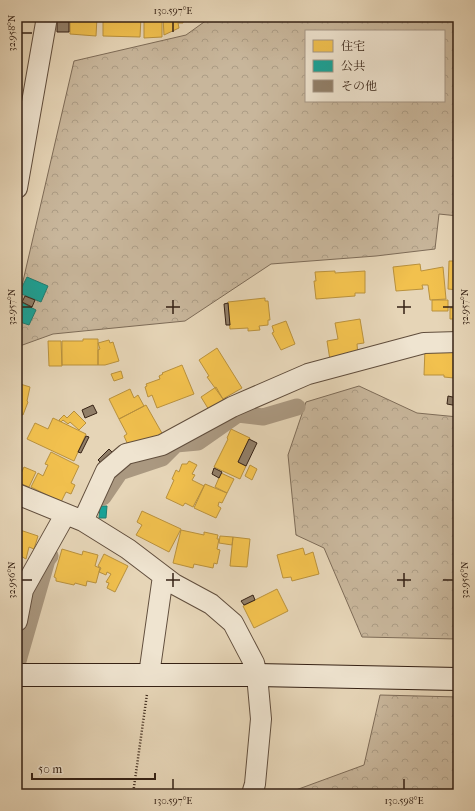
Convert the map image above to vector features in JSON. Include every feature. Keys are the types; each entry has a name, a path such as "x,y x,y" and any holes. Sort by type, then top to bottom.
{"street":[{"path":"17,188 47,17"},
{"path":"17,622 23,590 106,471 126,454 162,444 232,407 308,374 417,344 458,342"},
{"path":"17,494 74,518 128,549 174,584 211,604 232,623 254,664 256,676 261,719 255,784 252,794"},
{"path":"149,675 163,576"},
{"path":"17,675 458,679"}],"path":[{"path":"133,794 149,675"}],"green space":[{"path":"211,17 458,18 458,216 439,214 435,249 376,256 271,264 185,321 53,334 17,347 17,307 74,61 186,35"},
{"path":"359,386 417,413 458,417 458,639 362,637 324,548 296,535 288,455 306,402"},
{"path":"380,695 458,697 458,794 285,794 364,765"}],"building: 住宅":[{"path":"70,17 97,17 96,36 70,34"},
{"path":"103,17 141,17 140,37 103,36"},
{"path":"144,17 162,17 162,37 144,38"},
{"path":"163,17 185,17 186,20 183,20 183,23 178,23 179,28 164,35"},
{"path":"449,261 458,261 458,290 448,289"},
{"path":"420,264 421,271 443,267 446,299 430,300 428,285 422,285 423,289 396,291 393,267"},
{"path":"335,271 335,273 365,271 365,293 355,293 355,296 316,299 314,281 316,281 315,272"},
{"path":"265,298 265,301 268,301 270,320 268,320 268,325 259,326 260,330 248,331 248,328 230,329 228,302"},
{"path":"432,300 448,300 448,311 432,311"},
{"path":"450,308 458,308 458,338 453,338 453,319 450,319"},
{"path":"360,319 364,343 357,344 358,356 330,360 327,341 338,339 335,323"},
{"path":"286,321 295,344 281,350 272,333 274,332 272,326"},
{"path":"83,339 98,339 98,365 62,365 62,341 83,341"},
{"path":"109,340 110,343 113,342 119,361 105,365 98,365 98,350 100,349 98,343"},
{"path":"48,341 61,341 62,366 49,366"},
{"path":"458,345 458,374 454,374 454,378 444,377 444,375 424,375 425,348"},
{"path":"217,348 242,388 223,399 207,377 209,376 199,360"},
{"path":"182,365 194,394 157,408 152,395 148,397 145,387 147,386 146,384 160,379 159,376 163,374 162,373"},
{"path":"121,371 123,378 114,381 111,374"},
{"path":"458,375 458,396 455,395"},
{"path":"17,383 30,387 28,402 23,415 17,413"},
{"path":"216,387 224,401 209,410 201,397"},
{"path":"130,389 134,398 138,395 144,406 119,419 109,399"},
{"path":"146,405 163,435 128,445 124,436 127,434 119,419"},
{"path":"74,411 86,423 79,430 70,422 68,424 63,420 61,422 59,420 64,415 67,418"},
{"path":"53,418 86,434 74,461 27,439 35,423 48,429"},
{"path":"231,429 250,438 238,462 246,466 240,479 214,467 228,439 227,438"},
{"path":"51,452 79,466 71,483 75,485 71,494 66,492 61,502 31,487 38,473 43,476 48,465 45,464"},
{"path":"189,461 197,465 192,474 195,475 192,480 204,486 193,507 185,503 183,506 166,498 174,480 172,479 176,470 179,472 182,464 187,464"},
{"path":"250,465 257,469 252,480 245,476"},
{"path":"24,467 36,472 29,487 17,482"},
{"path":"221,473 234,479 227,493 215,487"},
{"path":"205,484 227,493 222,503 219,502 218,506 221,508 216,518 194,508"},
{"path":"142,511 181,529 169,552 136,535 142,525 137,522"},
{"path":"17,529 38,536 34,549 29,547 26,559 17,554"},
{"path":"181,530 204,535 204,532 218,535 217,539 219,539 217,549 220,550 217,564 214,563 213,568 194,564 193,568 173,563"},
{"path":"220,536 233,537 232,545 219,543"},
{"path":"233,537 250,539 247,567 230,566"},
{"path":"303,548 305,555 313,552 319,574 292,581 291,577 283,578 277,555"},
{"path":"62,549 82,555 83,551 98,555 95,566 100,568 96,583 87,581 86,586 56,581 56,578 54,577"},
{"path":"104,554 128,566 115,592 107,588 109,583 106,582 111,574 107,572 106,575 99,572 101,568 98,566"},
{"path":"277,589 288,611 254,628 243,606"}],"building: 公共":[{"path":"27,277 48,286 41,302 19,293"},
{"path":"17,300 36,310 29,325 17,321"},
{"path":"100,506 107,506 106,518 99,518"}],"building: その他":[{"path":"57,17 69,17 69,32 57,32"},
{"path":"25,296 35,300 32,307 22,302"},
{"path":"228,303 230,325 226,325 224,304"},
{"path":"448,396 457,398 458,396 458,406 447,404"},
{"path":"93,405 97,413 85,418 82,410"},
{"path":"86,436 89,437 81,453 78,452"},
{"path":"249,439 257,443 246,466 238,462"},
{"path":"109,449 117,457 106,468 98,460"},
{"path":"214,468 222,472 219,478 212,474"},
{"path":"253,595 255,600 244,605 241,601"}],"waterway":[{"path":"103,497 120,472 162,458 176,444 198,442 238,414 263,417 297,407"},
{"path":"18,661 47,560 50,556"}]}
